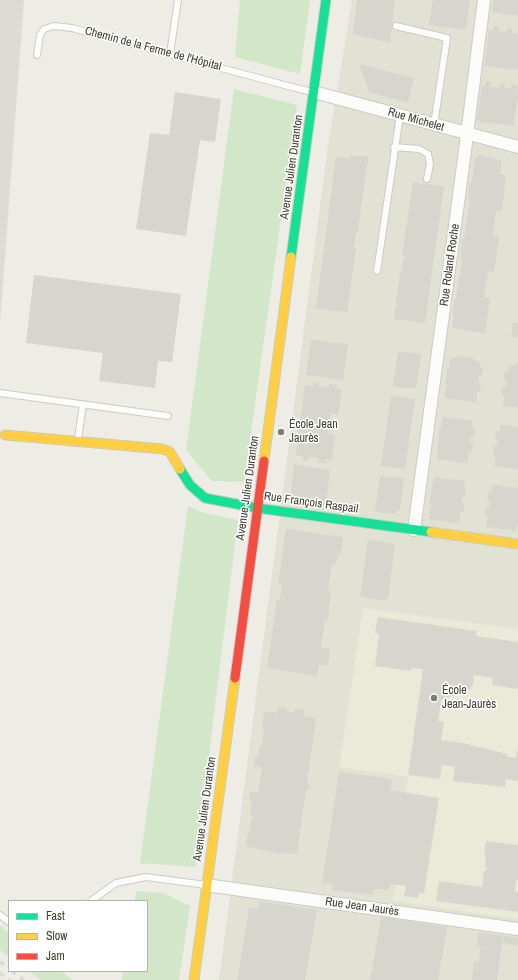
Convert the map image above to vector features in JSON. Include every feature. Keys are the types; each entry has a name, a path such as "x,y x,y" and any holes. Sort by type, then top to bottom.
{"main road":[{"name":"Avenue Julien Duranton","path":"194,980 326,0"},
{"name":"Rue François Raspail","path":"5,435 163,449 170,452 190,485 205,498 257,508 518,544"}],"street":[{"name":"Rue Roland Roche","path":"414,530 484,0"},
{"name":"Rue Michelet","path":"314,92 518,148"},
{"name":"Rue Jean Jaurès","path":"206,885 518,929"}],"lane":[{"path":"170,54 178,0"},
{"name":"Chemin de la Ferme de l'Hôpital","path":"37,55 40,35 44,29 54,26 72,28 314,92"},
{"path":"396,26 447,38 434,125"},
{"path":"376,271 400,115"},
{"path":"394,147 419,150 428,154 430,164 427,179"},
{"path":"0,393 168,416"},
{"path":"78,441 83,404"},
{"path":"92,900 116,883 146,877 206,885"},
{"path":"0,915 8,921"}],"shaded area":[{"path":"0,0 24,0 0,324"},
{"path":"352,0 518,0 518,980 219,980 328,145"},
{"name":"École Jean-Jaurès","path":"363,608 518,629 518,919 393,901 402,833 400,833 408,777 339,767"}],"green space":[{"path":"240,0 310,0 300,74 235,57"},
{"path":"234,89 297,105 244,482 212,481 186,450"},
{"path":"188,506 204,513 238,520 195,867 140,863"},
{"path":"136,891 163,893 190,906 179,980 122,980 123,972 148,972 148,900 135,900"},
{"path":"0,926 8,932 8,956 0,950"},
{"path":"29,972 62,972 73,980 41,980"}],"building":[{"path":"357,0 395,0 390,43 353,34"},
{"path":"433,0 470,0 466,30 429,25"},
{"path":"493,0 518,0 518,16 492,12"},
{"path":"494,26 499,27 498,31 507,32 507,28 512,29 512,33 518,34 518,70 484,66 489,30 493,31"},
{"path":"359,64 414,78 408,103 369,92"},
{"path":"486,81 491,82 490,87 499,88 500,83 505,84 504,88 511,89 512,85 517,85 518,97 513,126 477,121 482,85 485,86"},
{"path":"175,92 221,99 215,142 200,140 186,236 136,229 150,133 169,135"},
{"path":"479,154 502,161 500,174 506,175 502,211 496,210 493,236 499,237 494,272 488,271 484,297 490,298 485,334 452,328 454,315 452,315 462,259 460,259 462,239 464,239 470,199 468,198 470,181 472,181 475,157 478,157"},
{"path":"351,155 369,157 358,232 356,232 354,248 356,248 347,312 316,308 336,157 350,159"},
{"path":"413,182 444,187 425,323 394,319 400,271 402,271 404,255 402,255"},
{"path":"34,275 181,294 172,362 158,361 155,388 99,381 103,353 26,343"},
{"path":"513,322 518,323 518,338 511,337"},
{"path":"311,340 348,344 343,380 306,375"},
{"path":"398,351 421,354 416,389 393,386"},
{"path":"458,356 474,358 474,361 481,362 480,368 483,368 482,376 479,376 478,382 481,383 480,391 477,391 476,403 445,398 447,368 449,368 451,358 457,358"},
{"path":"515,363 518,364 518,408 503,406 504,395 501,394 503,386 506,386 506,380 503,379 505,371 508,371 508,365 515,366"},
{"path":"313,382 319,383 318,386 329,388 329,384 337,385 336,389 342,389 338,415 331,413 328,434 335,435 332,460 326,459 326,463 318,463 319,458 308,457 308,461 302,460 303,456 296,455 305,385 313,386"},
{"path":"391,396 415,399 405,469 381,466"},
{"path":"443,417 473,421 472,428 475,428 474,437 471,436 470,443 473,443 472,452 469,451 467,463 437,459 439,428 441,428"},
{"path":"500,425 518,427 518,469 494,466 496,455 493,454 494,446 497,446 498,440 495,440 496,431 499,432"},
{"path":"294,465 330,470 326,505 290,500"},
{"path":"380,476 404,479 400,509 393,514 375,512"},
{"path":"434,477 465,481 465,497 462,497 462,503 465,504 463,512 460,512 459,523 429,519 431,504 429,504"},
{"path":"492,485 518,488 518,520 516,531 486,527 488,515 485,515 486,507 489,507 490,501 487,500 488,492 491,492"},
{"path":"286,529 343,537 341,555 338,554 336,565 332,564 328,592 331,592 328,620 325,620 321,648 330,649 328,666 319,665 317,676 267,668 277,599 280,599 282,585 278,585"},
{"path":"368,540 395,544 388,601 360,597"},
{"path":"378,617 477,631 476,636 518,642 518,689 492,685 493,678 474,675 473,684 470,689 441,700 438,721 444,722 441,740 463,743 507,754 507,757 516,758 518,749 518,781 506,779 505,787 453,781 455,767 442,765 440,779 408,775 423,669 411,668 411,671 375,666 379,634 375,633"},
{"path":"278,707 287,708 287,711 294,713 295,709 304,710 303,716 316,718 307,784 310,785 309,790 306,789 297,854 280,854 246,846 252,815 250,815 252,801 249,801 250,792 258,793 262,767 254,766 255,757 258,757 260,744 262,744 264,711 277,713"},
{"path":"339,772 392,779 390,790 439,798 424,894 419,893 418,898 404,896 406,886 390,884 389,890 374,889 373,895 332,890 333,884 322,883"},
{"path":"486,841 518,845 518,880 516,880 515,892 518,892 518,912 436,901 439,881 482,887 484,871 486,871 487,868 485,867 486,855 484,854"},
{"path":"259,901 317,910 305,980 237,980 249,908 258,909"},
{"path":"381,917 447,927 438,980 370,980"},
{"path":"478,932 503,936 497,980 472,980 474,961 478,962 481,947 477,946"},
{"path":"504,936 518,938 518,946 503,943"}],"railway":[{"path":"0,962 8,967"},
{"path":"13,972 24,980"},
{"path":"0,973 10,980"}],"traffic: fast":[{"path":"291,257 326,0"},
{"path":"180,469 190,485 205,498 257,508 431,532"}],"traffic: slow":[{"path":"264,461 291,257"},
{"path":"5,435 163,449 170,452 180,469"},
{"path":"431,532 518,544"},
{"path":"194,980 235,678"}],"traffic: jam":[{"path":"235,678 264,461"}],"place":[{"name":"École Jean Jaurès","path":"281,432"},
{"name":"École Jean-Jaurès","path":"434,698"}]}
